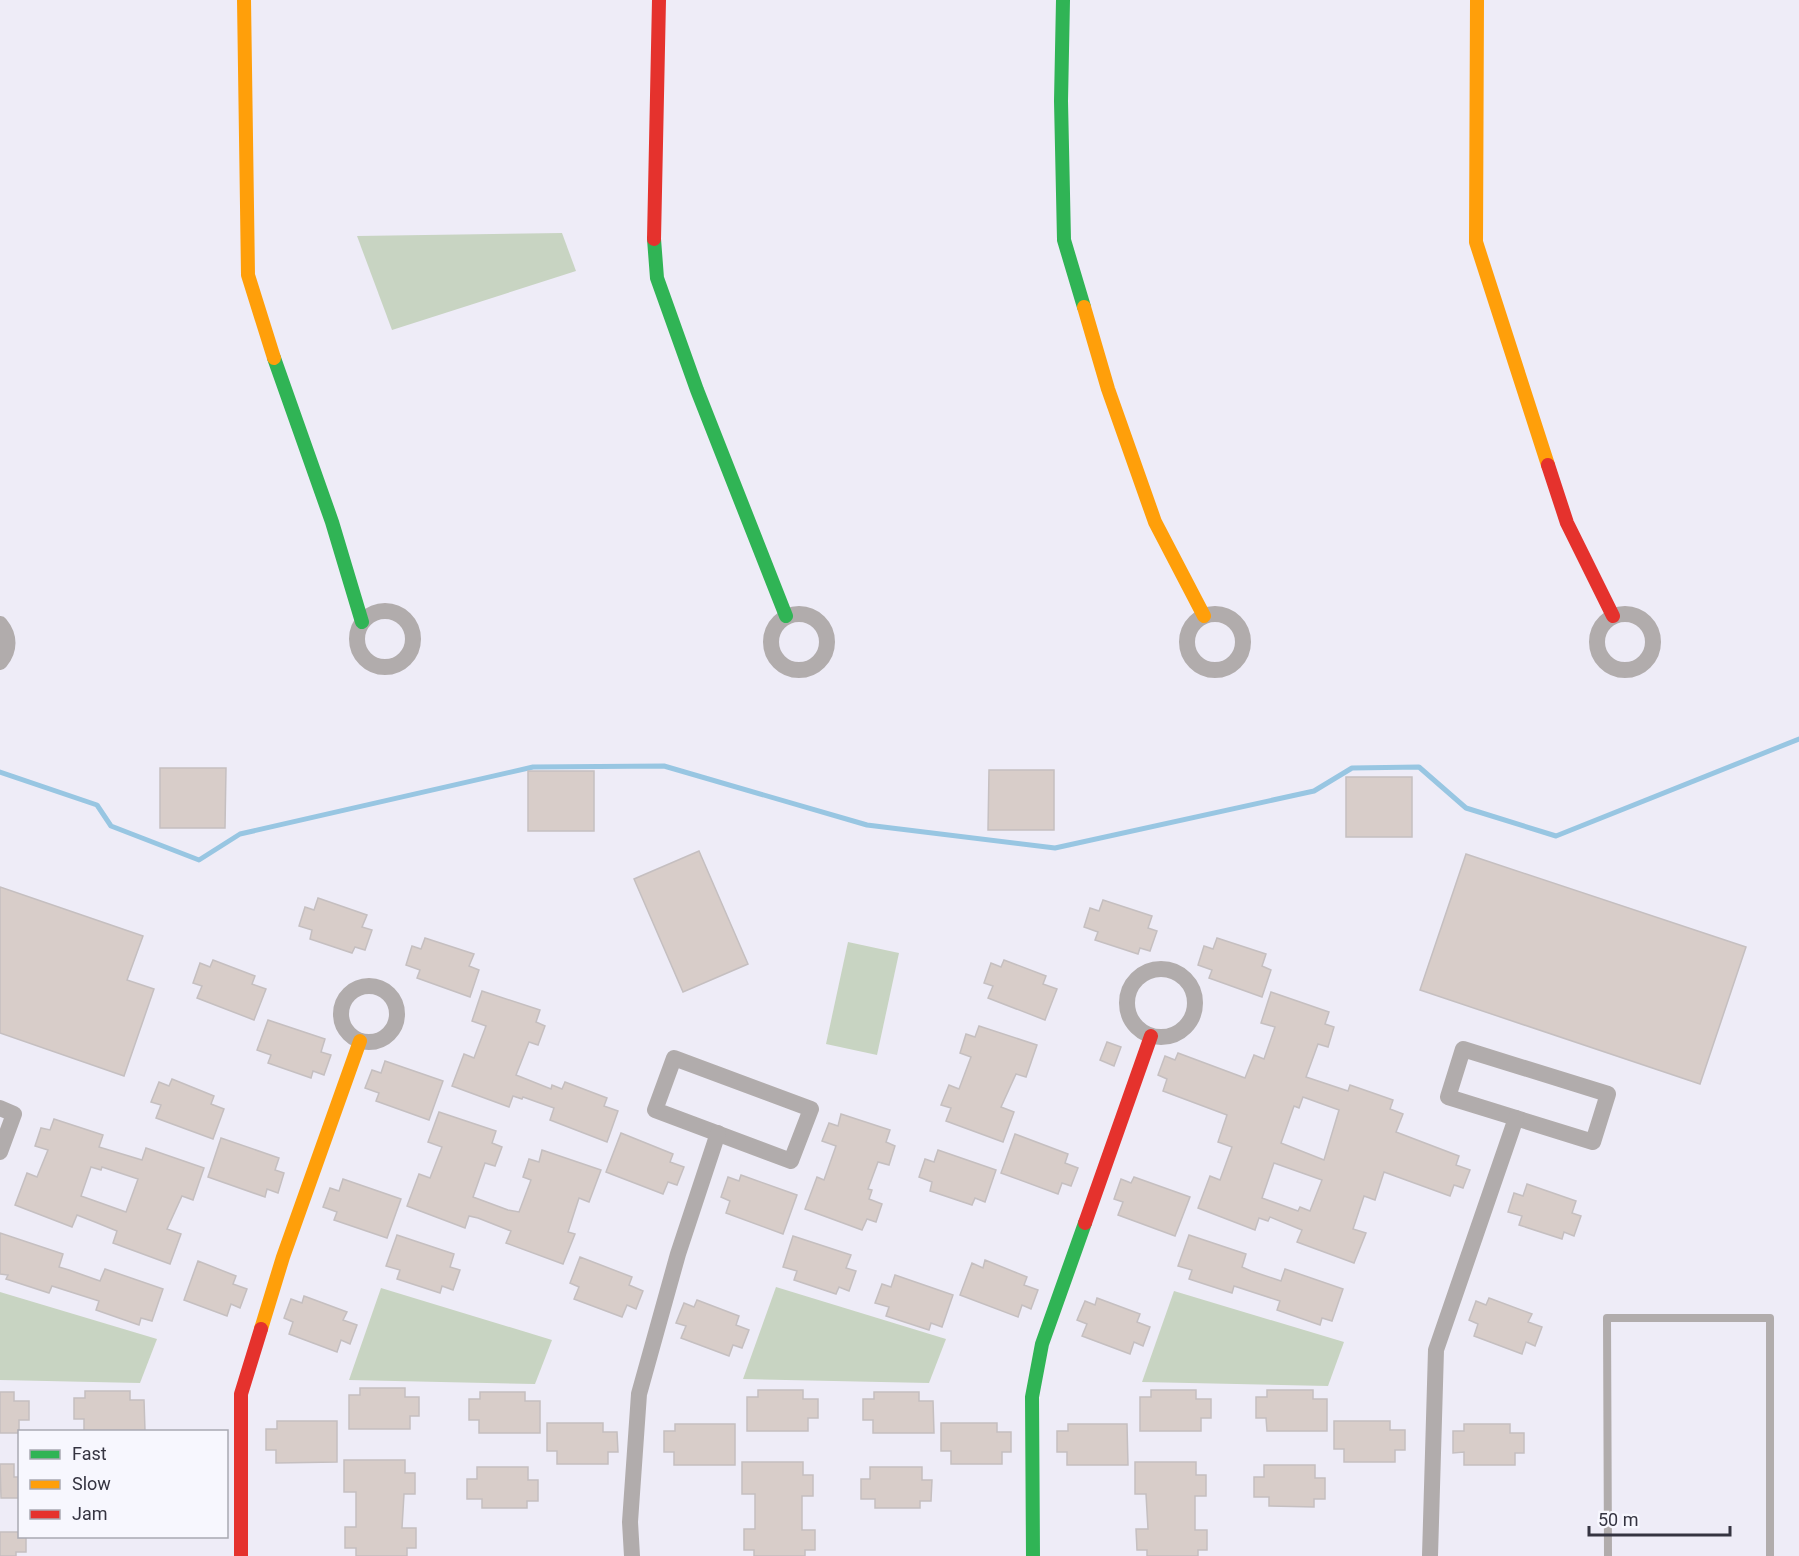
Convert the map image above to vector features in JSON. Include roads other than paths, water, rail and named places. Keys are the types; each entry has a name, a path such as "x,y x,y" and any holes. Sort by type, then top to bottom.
{"street":[{"path":"244,0 248,275 284,390 332,522 362,622"},
{"path":"659,0 654,241 657,278 697,390 786,616"},
{"path":"1063,0 1061,101 1064,240 1108,389 1155,522 1204,616"},
{"path":"1477,0 1476,242 1567,523 1613,616"},
{"path":"0,624 7,634 8,643 7,651 0,662"},
{"path":"1171,970 1190,984 1195,994 1194,1016 1188,1025 1171,1036 1151,1036 1134,1025 1127,1006 1128,996 1138,978 1148,972 1171,970"},
{"path":"1033,1556 1032,1396 1042,1344 1151,1036"},
{"path":"241,1556 241,1394 283,1257 360,1041"},
{"path":"1463,1049 1608,1094 1593,1142 1516,1118 1448,1097 1463,1049"},
{"path":"674,1058 811,1108 791,1161 718,1133 655,1110 674,1058"},
{"path":"0,1108 14,1114 0,1152"},
{"path":"1430,1556 1436,1350 1516,1118"},
{"path":"632,1556 630,1522 639,1394 678,1254 718,1133"}],"lane":[{"path":"1608,1556 1607,1318 1770,1318 1770,1556"}],"waterway":[{"path":"0,772 97,805 111,826 199,860 240,834 533,767 664,766 867,825 1055,848 1314,791 1352,768 1419,767 1466,808 1556,836 1799,739"}]}
